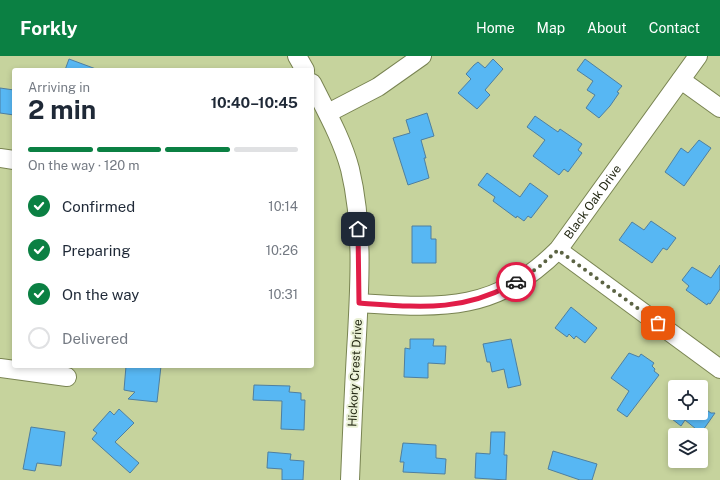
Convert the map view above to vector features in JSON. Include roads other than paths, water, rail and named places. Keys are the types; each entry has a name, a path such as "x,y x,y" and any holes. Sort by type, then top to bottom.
{"street":[{"path":"297,56 304,68"},
{"path":"328,113 378,87 422,56"},
{"name":"Black Oak Drive","path":"359,303 427,307 453,305 474,301 492,295 519,281 542,265 558,250 698,56"},
{"path":"681,80 720,108"},
{"name":"Hickory Crest Drive","path":"314,88 328,113 350,168 355,196 359,236 359,303 350,480"},
{"path":"0,158 12,160"},
{"path":"558,250 720,369"},
{"path":"0,368 67,376"}]}
